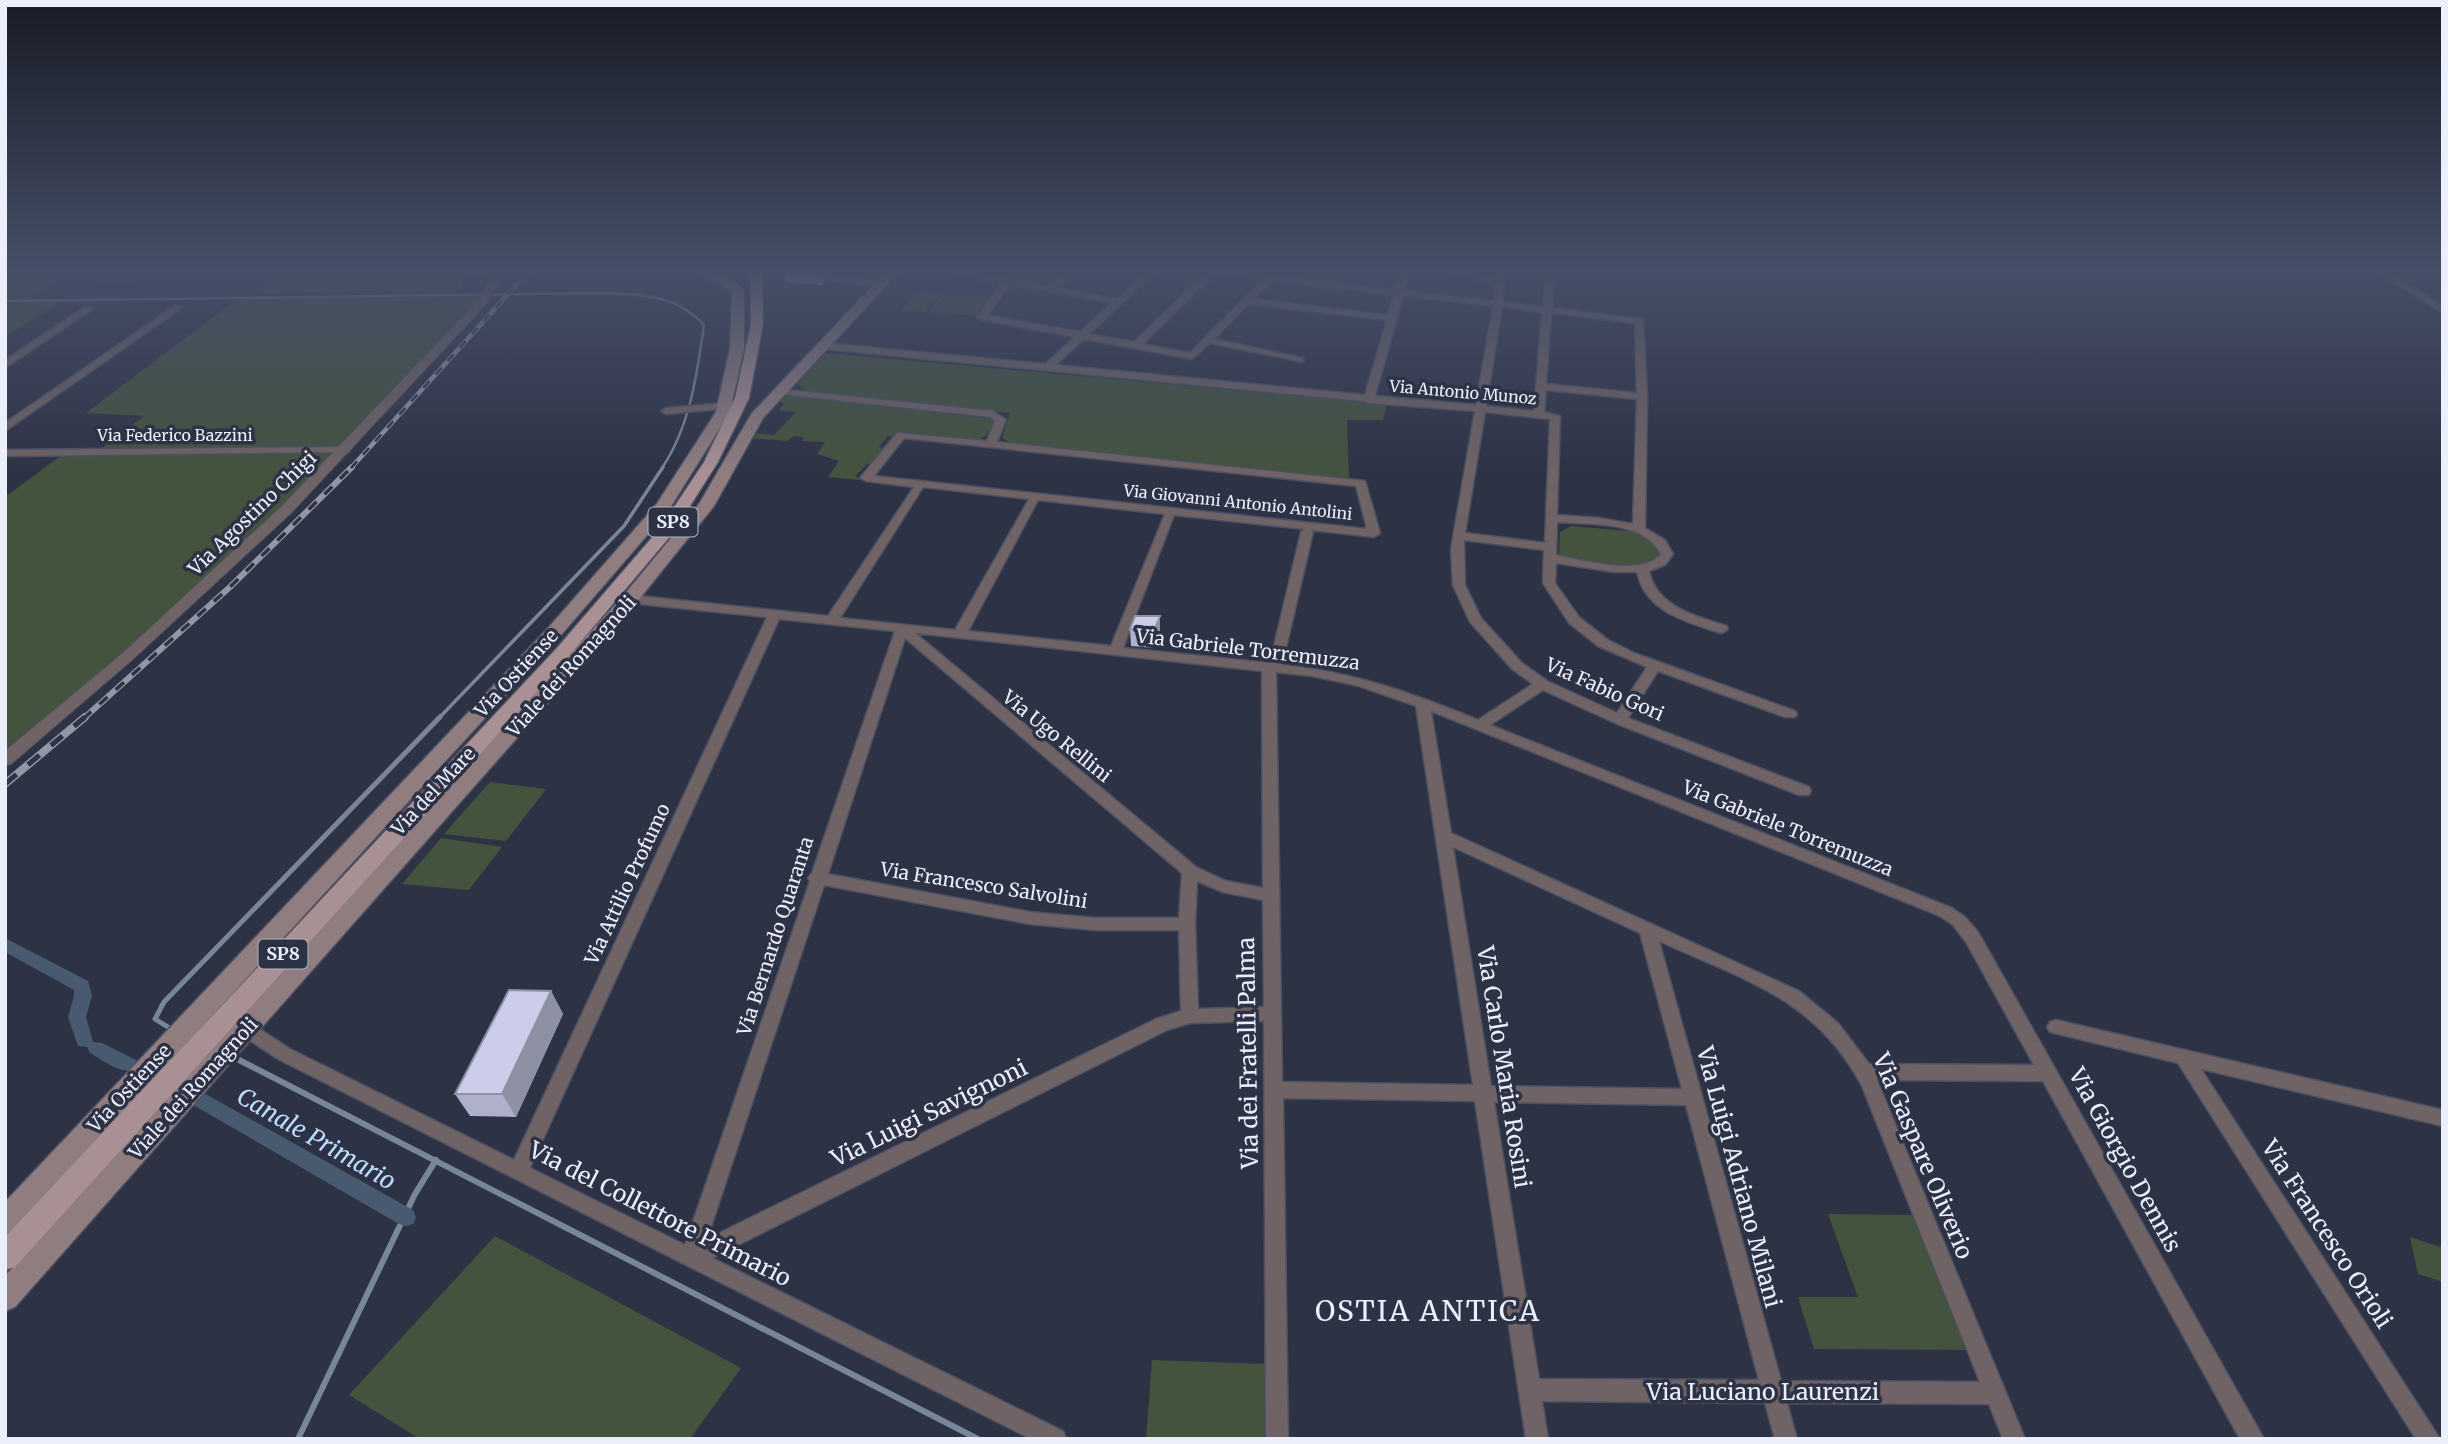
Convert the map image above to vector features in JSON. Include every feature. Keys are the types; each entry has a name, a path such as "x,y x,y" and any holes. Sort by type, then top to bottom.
{"main road":[{"name":"Via Ostiense","path":"5,1222 617,563 676,490 715,428 715,407 737,348 737,338"},
{"name":"Via del Mare","path":"5,1257 562,653 667,530 711,463 743,398 754,338"},
{"name":"Viale dei Romagnoli","path":"5,1297 631,599 699,515 748,428 831,338"}],"street":[{"path":"5,365 44,338"},
{"path":"5,428 134,338"},
{"name":"Via Agostino Chigi","path":"5,760 218,574 345,450 448,338"},
{"path":"1048,367 1079,338"},
{"path":"1095,338 1192,356 1207,340 1300,360"},
{"path":"1136,346 1144,338"},
{"path":"1369,400 1386,338"},
{"name":"Via Fabio Gori","path":"1491,338 1459,536 1459,585 1475,619 1517,666 1542,684 1620,720 1804,791"},
{"path":"1539,414 1545,338"},
{"path":"1639,528 1640,338"},
{"name":"Via Antonio Munoz","path":"824,346 1555,416 1552,518"},
{"path":"1541,386 1642,397"},
{"path":"781,391 995,415 1001,422 991,444"},
{"path":"666,411 715,407"},
{"name":"Via Giovanni Antonio Antolini","path":"901,435 991,444 1361,483 1374,533 866,478 901,435"},
{"name":"Via Federico Bazzini","path":"5,453 345,450"},
{"path":"832,620 918,489"},
{"path":"959,635 1033,501"},
{"path":"1115,652 1169,516"},
{"path":"1459,536 1550,553 1643,571 1661,565 1667,555 1659,540 1639,528 1552,518 1550,553 1549,583 1574,620 1604,643 1654,667 1790,714"},
{"name":"Via dei Fratelli Palma","path":"1277,1439 1271,896 1272,668 1307,532"},
{"path":"1643,571 1652,592 1669,608 1723,629"},
{"name":"Via Gabriele Torremuzza","path":"631,599 1272,668 1355,680 1423,703 1947,912"},
{"name":"Via Attilio Profumo","path":"519,1170 774,615"},
{"name":"Via Ugo Rellini","path":"902,629 1190,871 1223,886 1271,896"},
{"name":"Via Bernardo Quaranta","path":"691,1258 816,878 902,629"},
{"path":"1620,720 1654,667"},
{"path":"1478,726 1542,684"},
{"name":"Via Carlo Maria Rosini","path":"1423,703 1537,1439"},
{"name":"Via Gaspare Oliverio","path":"1443,836 1798,999 1831,1027 1864,1072 2014,1439"},
{"path":"1190,871 1187,924 1190,1016"},
{"name":"Via Francesco Salvolini","path":"816,878 1030,918 1095,924 1187,924"},
{"name":"Via Giorgio Dennis","path":"1947,912 1968,931 2253,1439"},
{"name":"Via Luigi Adriano Milani","path":"1647,928 1786,1439"},
{"name":"Via Luigi Savignoni","path":"691,1258 1162,1024 1190,1016 1273,1014"},
{"path":"2056,1027 2443,1118"},
{"name":"Via del Collettore Primario","path":"246,1029 284,1054 1055,1439"},
{"name":"Via Francesco Orioli","path":"2183,1056 2429,1439"},
{"path":"1864,1072 2048,1073"},
{"path":"1273,1090 1692,1097"},
{"name":"Via Luciano Laurenzi","path":"1531,1390 1996,1393"}],"green space":[{"path":"185,338 448,338 286,510 5,760 5,497 66,452 97,452 144,416 86,413"},
{"path":"826,353 1387,404 1383,420 1347,420 1349,479 1011,443 1002,438 1010,413 806,392 797,383"},
{"path":"785,395 992,419 995,423 986,436 979,439 901,432 895,437 888,436 879,447 886,448 873,464 867,464 856,476 860,480 828,477 839,461 817,454 825,442 802,441 804,437 794,436 787,441 751,438 754,433 774,435 796,412 779,410 784,403 779,402"},
{"path":"1571,526 1638,532 1647,535 1664,554 1659,562 1634,567 1559,557 1560,532"},
{"path":"490,782 546,789 506,841 444,834"},
{"path":"441,838 502,847 469,890 402,884"},
{"path":"1828,1214 1914,1215 1969,1350 1814,1349 1798,1297 1858,1297"},
{"path":"495,1236 741,1368 690,1439 420,1439 349,1395"},
{"path":"2410,1237 2443,1248 2443,1282 2418,1274"},
{"path":"1152,1360 1268,1364 1268,1439 1146,1439"}],"building":[{"path":"1135,616 1160,616 1154,631 1130,629"},
{"path":"509,990 551,991 502,1094 455,1094"}],"waterway":[{"path":"662,468 672,452 686,417 702,338"},
{"path":"438,719 624,526 663,467"},
{"path":"171,1029 155,1019 164,1002 440,717"},
{"name":"Canale Primario","path":"5,944 82,986 83,996 77,1017 84,1041"},
{"name":"Canale Primario","path":"96,1048 130,1065"},
{"path":"237,1059 436,1161"},
{"name":"Canale Primario","path":"202,1100 406,1217"},
{"path":"298,1439 415,1194 436,1161"},
{"path":"436,1161 978,1439"}],"railway":[{"path":"351,468 468,338"},
{"path":"83,719 230,587 351,468"},
{"path":"5,784 85,717"}],"district":[{"name":"OSTIA ANTICA","path":"1428,1311"}]}
